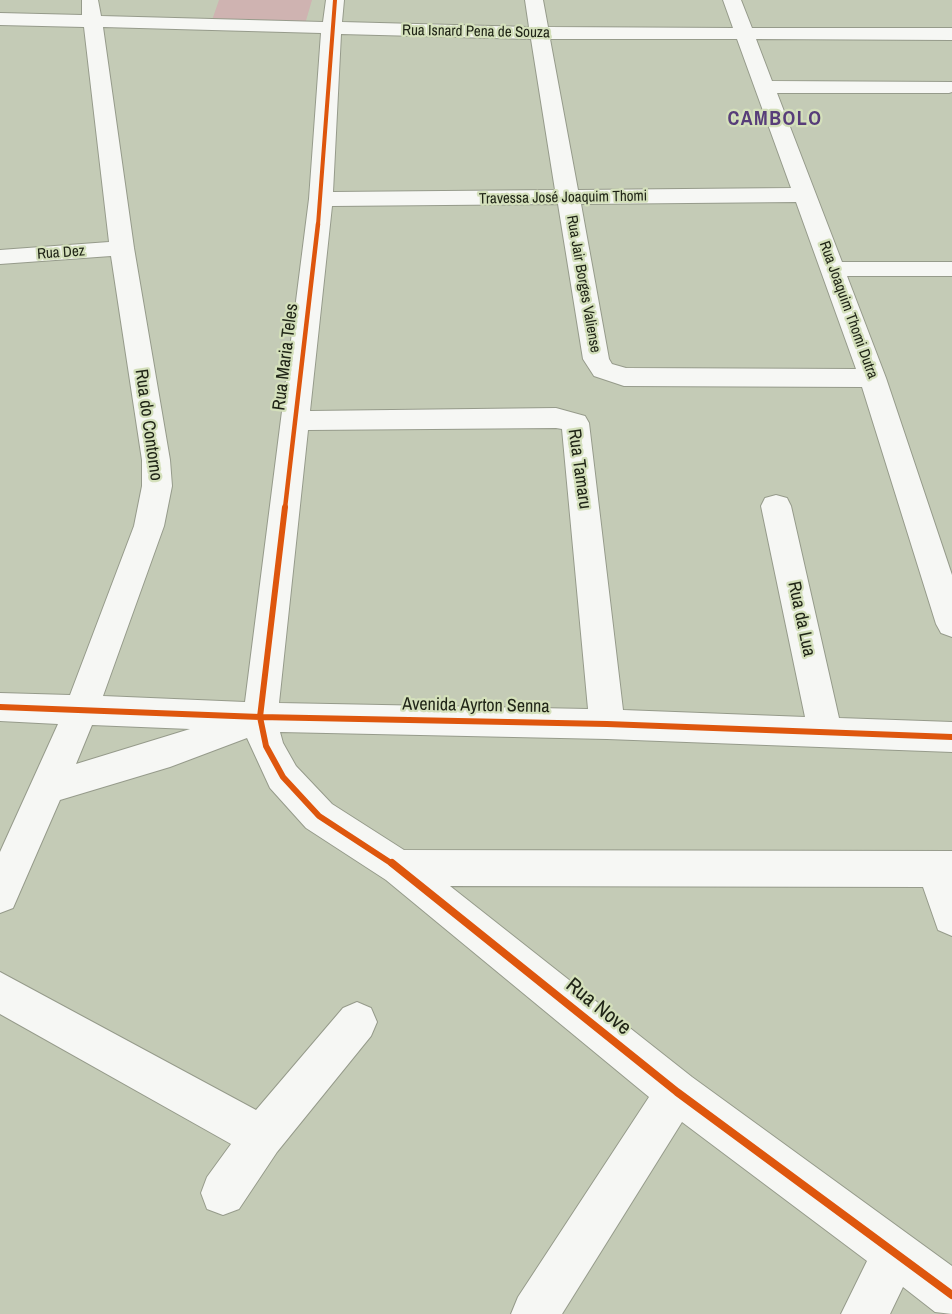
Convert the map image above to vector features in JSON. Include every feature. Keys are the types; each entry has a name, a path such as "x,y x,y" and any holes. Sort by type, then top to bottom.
{"street":[{"name":"Rua do Contorno","path":"0,895 15,828 49,787 81,711 149,526 157,486 156,460 122,248 89,0"},
{"name":"Rua Maria Teles","path":"260,717 293,421 321,199 331,30 335,0"},
{"name":"Rua Jair Borges Valiense","path":"534,0 596,359 603,370 624,377 873,378"},
{"name":"Rua Joaquim Thomi Dutra","path":"732,0 742,33 806,195 873,378 952,624"},
{"name":"Rua Isnard Pena de Souza","path":"0,19 93,22 203,17 331,30 539,33 952,33"},
{"path":"763,87 949,87"},
{"name":"Travessa José Joaquim Thomi","path":"321,199 806,195"},
{"name":"Rua Dez","path":"0,257 122,248"},
{"path":"833,269 952,269"},
{"name":"Rua Tamaru","path":"293,421 556,418 575,423 607,724"},
{"name":"Rua da Lua","path":"776,507 825,732"},
{"name":"Avenida Ayrton Senna","path":"0,707 260,717 607,724 952,737"},
{"path":"49,787 170,752 211,738 260,717"},
{"name":"Rua Nove","path":"260,717 267,746 283,777 319,816 399,868 677,1092 952,1295"},
{"path":"399,868 944,869 952,917"},
{"path":"0,992 262,1137"},
{"path":"223,1193 262,1137 357,1022"},
{"path":"535,1314 677,1092"},
{"path":"865,1314 896,1253"}],"shaded area":[{"path":"219,0 312,0 305,24 211,23"}],"cycle path":[{"path":"335,0 331,30 321,199 260,717 266,746 283,777 319,816 399,868 677,1092 952,1295"},
{"path":"0,707 260,717 607,724 952,737"}],"district":[{"name":"CAMBOLO","path":"775,120"}]}
